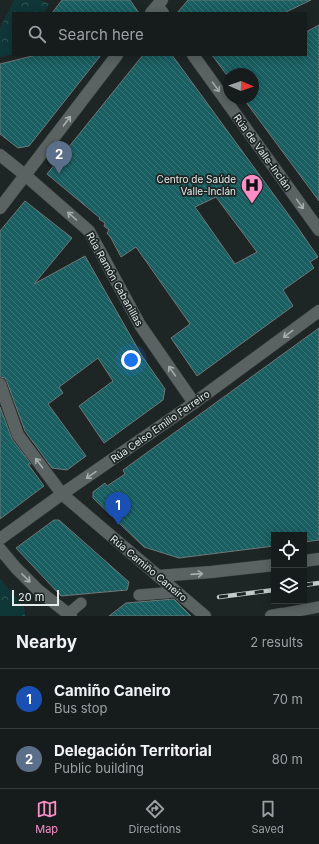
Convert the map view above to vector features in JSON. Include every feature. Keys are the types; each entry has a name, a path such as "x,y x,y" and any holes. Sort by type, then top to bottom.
{"street":[{"path":"0,208 117,56"},
{"name":"Rúa de Valle-Inclán","path":"194,56 319,230"},
{"name":"Rúa Ramón Cabanillas","path":"0,155 25,175 88,231 140,325 194,403"},
{"name":"Rúa Celso Emilio Ferreiro","path":"0,540 62,494 194,403 319,311"},
{"name":"Rúa Camiño Caneiro","path":"0,384 18,435 62,494 205,616"},
{"path":"0,549 38,590 69,615 81,603"},
{"path":"307,561 319,559"},
{"path":"158,576 271,565"},
{"path":"139,595 176,592"},
{"path":"276,615 319,607"}],"green space":[{"path":"14,0 41,0 49,4 45,12 12,12 12,54 0,57 0,28"},
{"path":"0,579 23,605 25,616 0,616"},
{"path":"11,599 19,608 19,616 0,616 0,609"}],"building":[{"path":"62,0 130,0 138,12 53,12"},
{"path":"188,0 311,0 286,12 178,12"},
{"path":"319,25 319,201 247,104 259,104 259,68 223,68 223,70 213,56 307,56 307,31"},
{"path":"32,56 100,56 29,146 18,148 0,134 0,64"},
{"path":"142,56 173,56 318,257 310,262 314,268 283,290 293,306 197,376 171,338 190,324 136,247 121,257 107,233 109,230 104,226 105,223 99,219 100,218 47,174","holes":["216,197 257,252 235,264 195,207"]},
{"path":"25,201 72,238 34,284 85,256 142,356 165,389 163,400 104,443 79,406 113,381 98,358 59,387 63,393 48,404 86,456 67,470 52,468 25,431 7,382 5,378 0,377 0,231"},
{"path":"319,328 319,540 307,542 307,532 271,532 271,546 179,558 144,547 93,498 93,492 105,483 107,486 125,474 123,470"},
{"path":"0,407 12,439 31,464 28,464 44,486 0,519"},
{"path":"54,520 59,520 129,582 127,590 61,596 16,548"},
{"path":"174,599 191,616 109,616 126,603"}],"railway":[{"path":"307,585 319,583"},
{"path":"219,597 271,590"}],"place":[{"name":"Delegación Territorial","path":"59,174"},
{"name":"Centro de Saúde Valle-Inclán","path":"252,204"},
{"name":"Camiño Caneiro","path":"118,525"}]}
